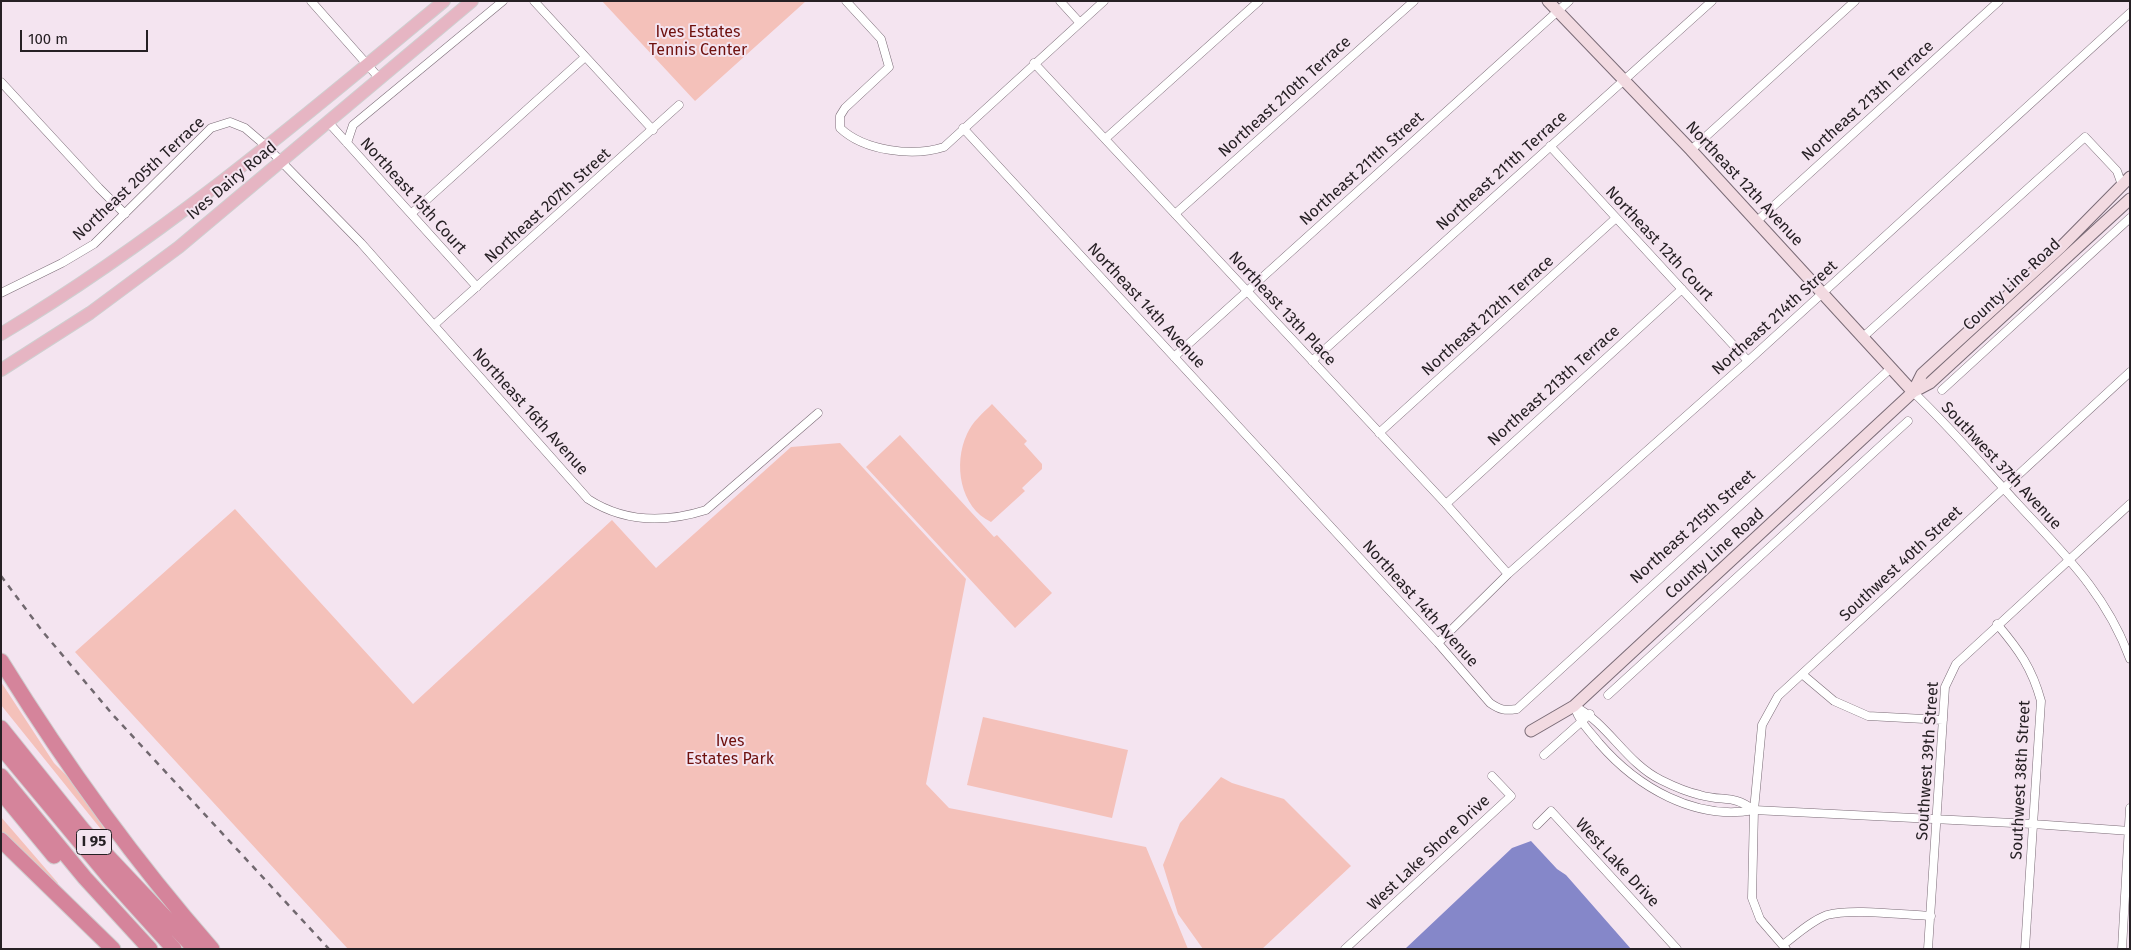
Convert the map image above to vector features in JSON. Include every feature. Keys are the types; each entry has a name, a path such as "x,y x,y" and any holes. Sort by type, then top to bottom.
{"highway":[{"path":"1,661 52,742 106,820 159,888 212,949"},
{"name":"I 95","path":"1,728 83,830 195,949"},
{"path":"1,747 109,877 174,949"},
{"path":"1,776 85,878 150,949"},
{"name":"I 95","path":"1,792 29,828 137,949"},
{"path":"1,840 113,949"}],"main road":[{"name":"Ives Dairy Road","path":"1,334 97,273 266,146 368,65 444,1"},
{"name":"Ives Dairy Road","path":"1,370 90,313 179,247 472,1"}],"street":[{"path":"311,1 380,79"},
{"path":"347,143 353,125 503,1"},
{"path":"534,1 584,58 653,130"},
{"path":"846,1 881,39 890,67 845,108 840,116 840,128 850,137 866,145 906,150 934,150 944,146 1104,1"},
{"path":"1060,1 1080,23"},
{"path":"1105,139 1259,1"},
{"name":"Northeast 210th Terrace","path":"1175,214 1414,1"},
{"name":"Northeast 12th Avenue","path":"1548,1 1691,150 1913,392"},
{"name":"Northeast 211th Street","path":"1174,357 1569,1"},
{"name":"Northeast 211th Terrace","path":"1312,362 1712,1"},
{"path":"1691,150 1855,1"},
{"name":"Northeast 213th Terrace","path":"1756,221 1999,1"},
{"name":"Northeast 214th Street","path":"1438,643 1508,574 1748,361 2130,14"},
{"path":"412,213 584,58"},
{"name":"Northeast 13th Place","path":"1034,63 1446,504 1508,574"},
{"path":"1,82 125,214"},
{"name":"Northeast 207th Street","path":"434,325 679,105"},
{"name":"Northeast 205th Terrace","path":"1,293 62,263 94,244 211,128 230,122 245,128 266,146"},
{"name":"Northeast 15th Court","path":"329,123 477,287"},
{"name":"Northeast 14th Avenue","path":"963,128 1438,643 1490,702 1498,709 1506,711 1517,709"},
{"path":"1862,338 2085,136 2127,184 2083,237 2081,244"},
{"name":"Northeast 16th Avenue","path":"266,146 361,243 588,499 604,509 620,515 660,519 689,516 706,510 818,414"},
{"name":"Northeast 12th Court","path":"1550,146 1748,361"},
{"name":"County Line Road","path":"1913,392 1922,374 2127,184"},
{"name":"County Line Road","path":"1531,731 1574,706 1913,392 1930,383 2130,199"},
{"name":"Northeast 212th Terrace","path":"1379,433 1616,218"},
{"path":"1942,390 2130,218"},
{"name":"Northeast 213th Terrace","path":"1446,504 1682,289"},
{"name":"Northeast 215th Street","path":"1517,709 1891,368"},
{"name":"Southwest 40th Street","path":"1784,947 1760,919 1752,898 1754,810 1762,725 1778,696 2130,372"},
{"name":"Southwest 37th Avenue","path":"1913,392 2069,560 2099,595 2121,635 2130,658"},
{"path":"1608,695 1908,421"},
{"name":"Southwest 39th Street","path":"1928,949 1938,819 1945,687 1949,675 1956,664 1997,624 2130,504"},
{"name":"Southwest 38th Street","path":"1997,624 2020,652 2034,676 2041,702 2025,949"},
{"path":"1802,674 1834,701 1868,716 1943,720"},
{"path":"1574,706 1590,714 1619,746 1659,779 1701,796 1741,800 1754,810"},
{"path":"1574,706 1580,723 1610,755 1652,790 1698,808 1738,813 1754,810 2033,824 2129,831"},
{"path":"1544,755 1590,714"},
{"name":"West Lake Shore Drive","path":"1345,949 1510,796 1492,776"},
{"path":"2122,949 2130,808"},
{"name":"West Lake Drive","path":"1536,825 1551,811 1677,949"},
{"path":"1784,947 1809,925 1827,916 1844,912 1931,916"}],"green space":[{"name":"Ives Estates Tennis Center","path":"602,1 806,1 695,101"},
{"path":"992,404 1027,441 1024,444 1042,464 1042,469 1022,488 1025,491 991,522 980,515 966,495 962,484 960,458 969,430"},
{"path":"900,435 994,537 997,535 1052,593 1015,628 866,467"},
{"name":"Ives Estates Park","path":"840,443 966,579 926,784 949,808 1146,847 1188,949 348,949 75,652 235,509 413,704 612,520 656,568 791,447"},
{"path":"1,682 54,763 69,778 106,831 104,833 1,705"},
{"path":"983,717 1128,750 1112,818 967,785"},
{"path":"1221,777 1232,783 1284,799 1351,866 1262,949 1203,949 1178,914 1163,865 1180,823"},
{"path":"1,817 58,883 57,885 1,831"}],"water":[{"path":"1531,841 1557,869 1566,875 1631,949 1405,949 1512,848"}],"railway":[{"path":"1,576 43,632 113,715 329,949"}]}
